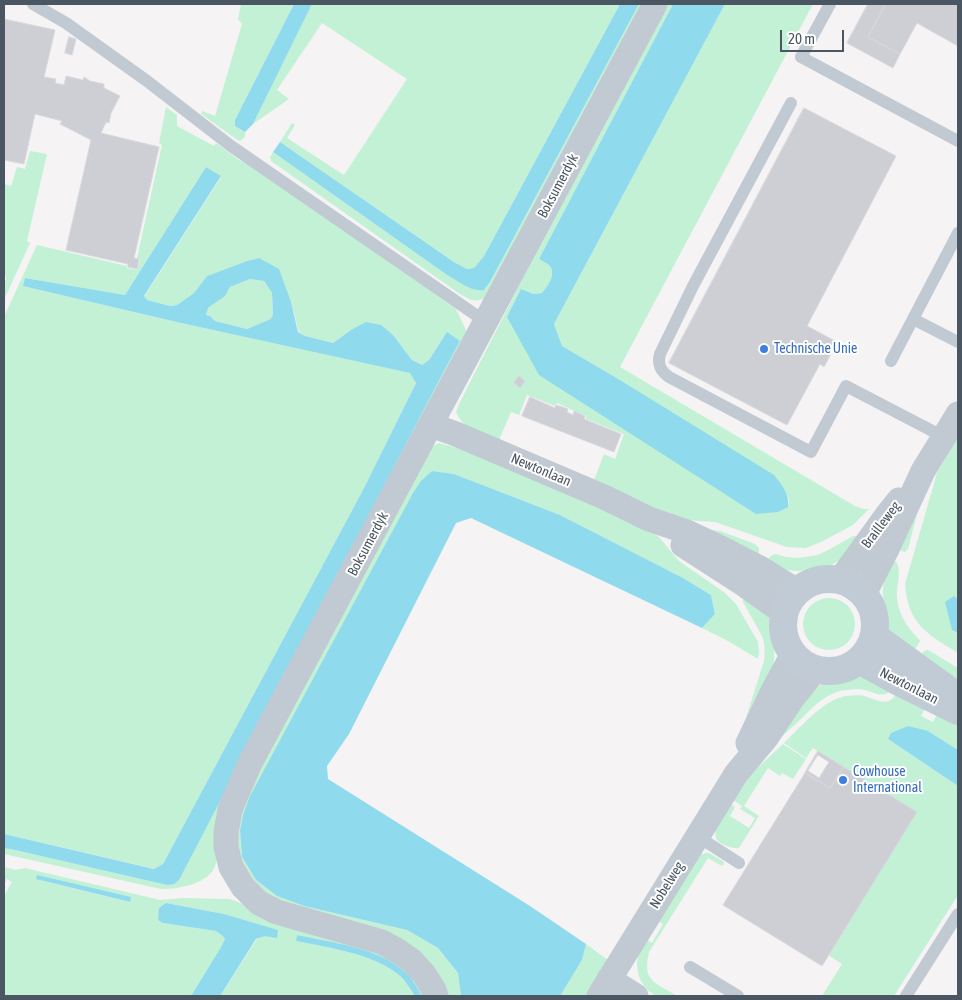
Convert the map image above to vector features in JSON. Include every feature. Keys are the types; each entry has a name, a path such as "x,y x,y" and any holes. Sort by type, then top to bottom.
{"street":[{"name":"Boksumerdyk","path":"436,996 424,974 411,960 382,942 276,912 259,903 236,878 231,867 226,847 226,832 230,810 250,763 655,4"},
{"name":"Brailleweg","path":"864,594 923,471 958,414"},
{"name":"Newtonlaan","path":"431,425 721,548 758,567 791,602"},
{"name":"Brailleweg","path":"840,580 887,515 923,471"},
{"path":"824,578 840,580 852,584 864,594 872,606 876,621 874,636 869,649 860,660 846,668 831,671 816,669 803,663 793,654 786,642 783,629 791,602 810,582 824,578"},
{"name":"Newtonlaan","path":"874,636 958,697"},
{"name":"Nobelweg","path":"736,774 753,731 793,654"},
{"name":"Newtonlaan","path":"860,660 899,682 958,711"},
{"name":"Nobelweg","path":"604,988 736,774 766,738 792,699 816,669"},
{"path":"604,988 636,996"}],"lane":[{"path":"33,4 66,23 147,81 231,146 486,322"},
{"path":"830,4 801,57 958,141"},
{"path":"791,103 693,286 660,354 658,360 660,367 670,377 811,452 846,386 944,437"},
{"path":"891,362 958,234"},
{"path":"913,319 958,342"},
{"path":"697,836 739,863"},
{"path":"906,996 958,914"},
{"path":"690,967 738,996"}],"green space":[{"path":"241,4 294,4 235,120 235,126 245,132 244,138 239,141 201,114 202,111 215,116 242,24 238,19"},
{"path":"312,4 620,4 484,256 474,268 467,269 454,262 280,142 292,123 295,125 287,138 344,175 407,79 322,23 277,90 289,99 253,124"},
{"path":"639,4 646,4 489,297 472,300 457,292 271,161 270,157 273,152 447,275 469,287 484,290"},
{"path":"662,4 673,4 539,259 552,269 552,277 549,284 543,293 533,294 507,317 788,507 789,500 784,489 615,377 562,346 554,324 725,4 813,4 620,367 855,506 869,509 853,525 806,548 787,547 715,522 671,519 594,480 604,454 615,459 624,434 586,419 586,416 557,403 555,406 527,395 519,415 511,412 499,440 469,428 456,412"},
{"path":"166,107 177,115 177,126 214,146 216,143 239,160 251,165 456,309 467,336 217,831 217,859 213,870 208,876 193,884 161,889 4,854 4,848 167,885 460,341 447,333 429,360 422,365 412,360 393,335 351,330 333,343 305,336 299,332 291,302 259,258 207,276 194,293 177,305 170,306 147,300 144,297 221,177 206,167 125,295 25,278 24,286 181,323 411,373 416,383 364,488 163,864 155,869 4,834 4,317 37,245 137,270 140,259 137,258 162,145 159,143"},
{"path":"30,151 47,154 27,241 30,243 4,300 6,276 4,275 4,184 11,186 17,167 25,169"},
{"path":"250,279 264,281 272,293 273,314 271,320 247,329 215,321 206,315 208,308 224,296 230,287"},
{"path":"958,437 958,599 954,596 952,630 958,633 958,653 937,640 921,626 910,609 905,584 937,473"},
{"path":"439,443 461,449 611,512 658,536 679,561 725,593 736,604 758,642 759,653 758,659 702,628 715,614 711,595 683,578 560,515 454,474 432,471 243,815 240,830 242,857 256,880 277,896 304,906 407,930 438,948 458,973 461,996 446,996 442,985 273,902 244,874 234,829 237,810 428,449"},
{"path":"918,510 908,549 905,552 897,549"},
{"path":"703,529 720,531 755,544 759,548 759,554"},
{"path":"853,536 857,536 841,559 822,568 805,571 790,570 767,560 776,554 798,558 818,555"},
{"path":"893,559 899,571 897,597 899,610 907,625 920,641 912,654 894,638 886,619 883,587"},
{"path":"743,597 764,611 769,618 773,632 774,655 773,668 740,737 765,654 762,636 743,602"},
{"path":"824,598 834,598 848,605 855,619 855,629 848,643 834,650 824,650 814,646 807,639 803,629 803,619 807,609 814,602"},
{"path":"928,650 958,668 958,689 921,655 924,651"},
{"path":"859,677 868,678 892,690 884,694 876,694 859,689 834,693 817,704 766,752 812,690 827,682"},
{"path":"897,692 927,705 921,716 933,722 939,711 958,720 958,750 928,731 888,739 958,786 958,895 894,996 822,996 842,964 828,955 917,812 813,748 806,758 784,743 812,715 836,699 860,695 886,702 894,697"},
{"path":"783,744 806,759 793,779 782,773 780,776 768,768 744,806 759,816 739,848 722,844 717,840 715,831 730,804 735,807 730,816 749,828 755,818 740,809 742,806 733,800 752,773"},
{"path":"706,853 724,862 724,864 722,866 708,858 649,952 647,970 652,980 677,996 658,996 648,990 641,980 637,968 640,950 647,940 652,943 663,924 658,921 699,855"},
{"path":"4,867 15,870 25,868 160,900 183,898 230,899 394,957 429,996 422,996 414,982 376,955 352,947 297,935 296,941 350,952 376,961 399,975 415,996 220,996 257,939 277,930 224,914 166,903 163,923 216,931 224,936 225,939 191,996 4,996 4,896 12,882 7,879 4,884","holes":["36,879 130,898 129,902"]},
{"path":"586,944 608,960 586,996 560,996 582,960"}],"water":[{"path":"294,4 312,4 253,124 245,132 235,126 235,120"},
{"path":"620,4 639,4 484,290 469,288 447,275 273,152 280,142 454,262 467,269 474,268 484,256"},
{"path":"673,4 725,4 554,324 562,346 774,475 788,498 788,507 778,512 756,514 539,375 507,317 521,289 533,294 542,293 549,284 552,277 552,269 539,259"},
{"path":"206,167 221,176 144,296 147,300 170,306 177,305 194,293 207,276 259,258 279,269 291,302 298,332 305,336 333,343 366,322 381,325 393,335 412,360 422,365 429,360 447,332 460,341 179,880 174,884 167,885 4,848 4,834 154,869 163,864 364,488 416,383 410,373 23,286 25,278 125,295","holes":["250,279 264,281 272,293 273,314 271,319 247,329 215,321 206,315 208,308 225,296 230,287"]},
{"path":"432,471 454,474 560,515 683,578 711,595 715,614 702,628 471,518 456,523 349,734 327,766 328,779 530,906 586,944 582,960 560,996 461,996 458,973 438,948 407,930 304,906 277,896 256,880 242,857 240,830 250,796 413,493 421,481"},
{"path":"954,596 958,599 958,633 952,630 945,602"},
{"path":"908,726 928,731 958,750 958,786 888,739 891,733"},
{"path":"37,875 131,897 130,902 36,879"},
{"path":"166,903 224,914 278,930 277,938 265,936 256,939 220,996 191,996 225,939 216,931 163,923 158,920 159,908"},
{"path":"297,935 368,951 394,963 407,974 422,996 415,996 399,975 376,961 350,952 296,941"}],"building":[{"path":"868,4 886,4 868,37 900,54 893,68 847,43"},
{"path":"886,4 958,4 958,46 917,23 900,54 868,37"},
{"path":"4,19 55,30 44,77 56,79 55,83 64,85 66,76 83,80 84,77 90,81 104,84 104,88 120,96 111,113 109,123 106,122 101,133 159,147 134,258 139,259 137,269 128,267 128,264 66,250 91,140 60,124 62,121 35,114 24,164 4,160"},
{"path":"69,37 76,39 72,55 65,53"},
{"path":"804,108 896,156 807,326 837,342 824,367 820,364 787,425 669,363"},
{"path":"519,376 525,381 520,388 514,383"},
{"path":"530,397 555,408 556,405 568,409 567,412 573,415 574,411 585,416 584,419 621,434 614,452 522,416"},
{"path":"818,751 844,767 830,788 805,773","holes":["818,755 829,762 819,778 808,771"]},
{"path":"844,767 917,812 822,966 723,905 805,773 830,788"}],"place":[{"name":"Technische Unie","path":"764,349"},
{"name":"Cowhouse International","path":"843,780"}]}
